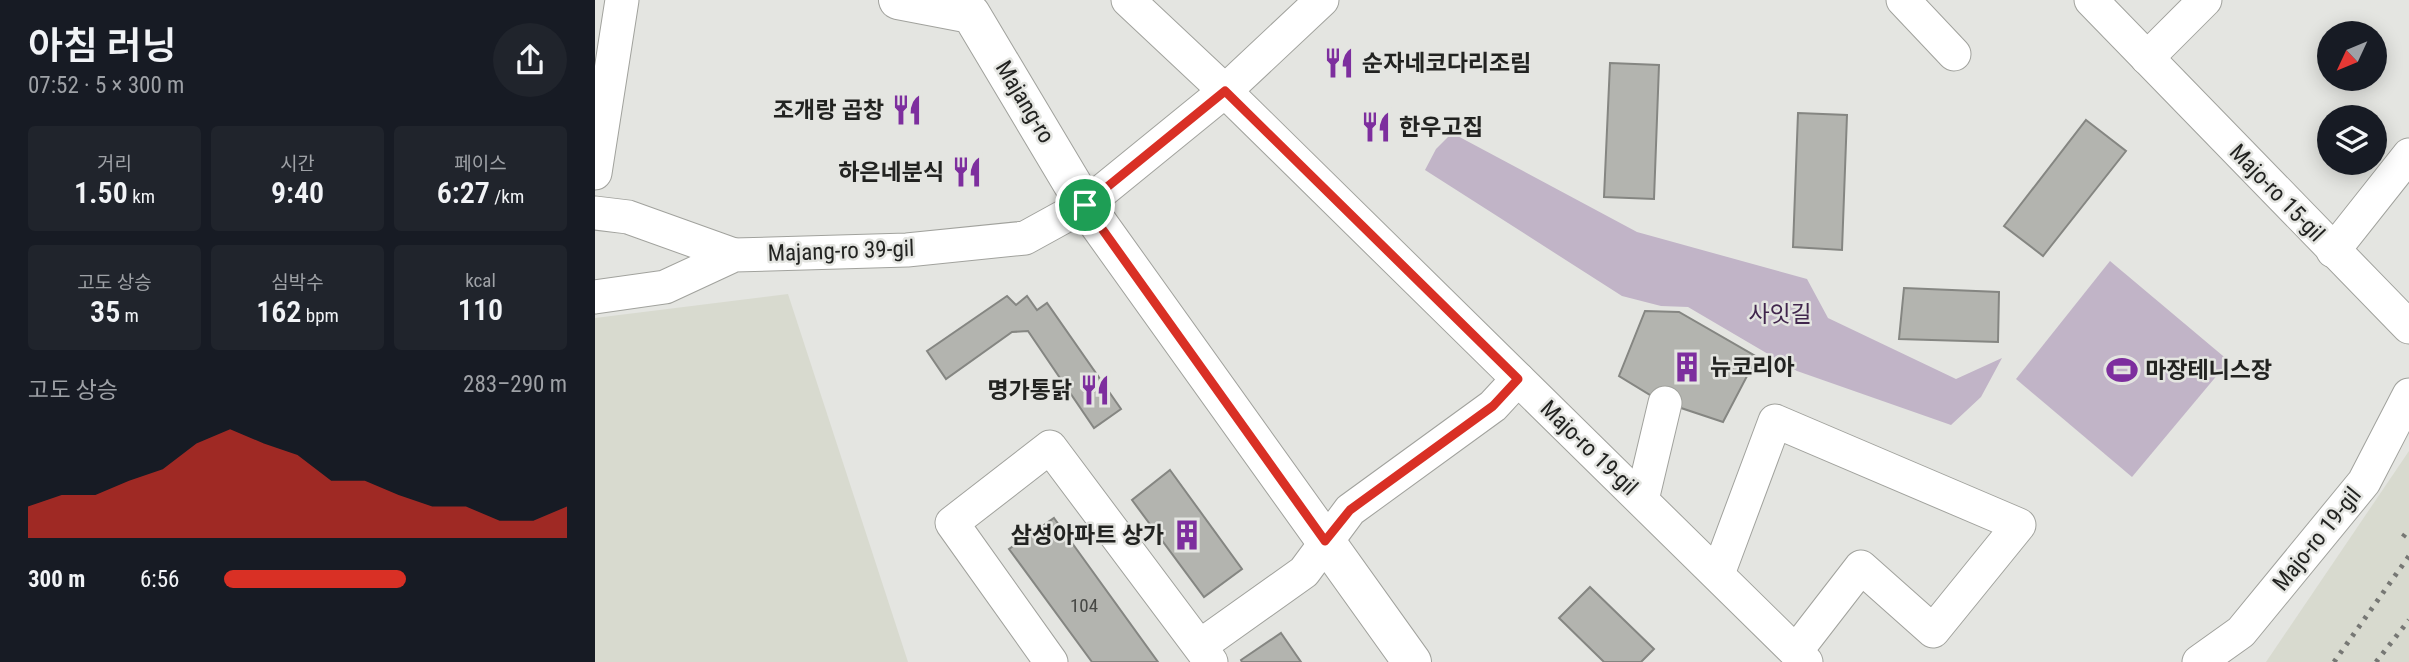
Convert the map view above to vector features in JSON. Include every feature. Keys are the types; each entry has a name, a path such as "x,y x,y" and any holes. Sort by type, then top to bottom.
{"main road":[{"name":"Majang-ro","path":"898,0 979,7 1085,205 1412,662"}],"street":[{"path":"595,173 622,0"},
{"name":"Majo-ro 19-gil","path":"1128,0 1225,91 1801,657 1861,567 1933,631 2019,525 1775,421 1718,574"},
{"name":"Majang-ro 39-gil","path":"595,297 665,287 734,255 907,250 1025,238 1085,205 1225,91 1322,0"},
{"path":"1903,0 1954,54"},
{"path":"2147,58 2205,0"},
{"name":"Majo-ro 15-gil","path":"2101,4 2147,58 2409,327"},
{"path":"2333,250 2409,155"},
{"path":"595,213 628,217 734,255"},
{"path":"1051,662 952,523 1050,447 1206,654 1304,572 1350,510 1493,406 1518,379"},
{"name":"Majo-ro 19-gil","path":"2199,662 2241,632 2364,482 2409,395"},
{"path":"1642,500 1665,402"}],"shaded area":[{"path":"788,294 908,662 595,662 595,318"},
{"path":"2409,451 2409,662 2266,662"}],"green space":[{"name":"사잇길","path":"1452,133 1637,232 1807,279 1828,318 1956,379 2002,358 1981,397 1951,425 1797,371 1688,307 1661,306 1622,296 1425,170 1436,149"},
{"name":"마장테니스장","path":"2110,261 2229,361 2132,477 2016,379"}],"building":[{"path":"1610,63 1659,65 1654,199 1604,197"},
{"path":"1798,113 1847,115 1842,250 1793,247"},
{"path":"2086,120 2126,151 2043,256 2004,226"},
{"path":"1904,288 1999,292 1998,342 1899,339"},
{"path":"1007,296 1016,305 1027,296 1037,310 1047,303 1121,409 1094,428 1028,331 1012,332 946,379 927,351"},
{"name":"뉴코리아","path":"1645,311 1679,312 1757,357 1723,422 1660,401 1619,376"},
{"name":"삼성아파트 상가","path":"1170,470 1242,569 1204,597 1132,500"},
{"path":"1054,518 1158,662 1092,662 1009,549"},
{"path":"1590,587 1654,649 1641,662 1604,662 1559,618"},
{"path":"1281,633 1301,662 1242,662 1241,660"}],"railway":[{"path":"2403,537 2409,529"},
{"path":"2334,662 2409,556"},
{"path":"2376,662 2409,620"}],"place":[{"name":"순자네코다리조림","path":"1339,63"},
{"name":"조개랑 곱창","path":"907,110"},
{"name":"한우고집","path":"1376,127"},
{"name":"하은네분식","path":"967,172"},
{"name":"뉴코리아","path":"1687,367"},
{"name":"마장테니스장","path":"2122,370"},
{"name":"명가통닭","path":"1095,390"},
{"name":"삼성아파트 상가","path":"1187,535"}],"route":[{"path":"1225,91 1518,379 1493,406 1350,510 1325,541 1085,205 1225,91"}]}
